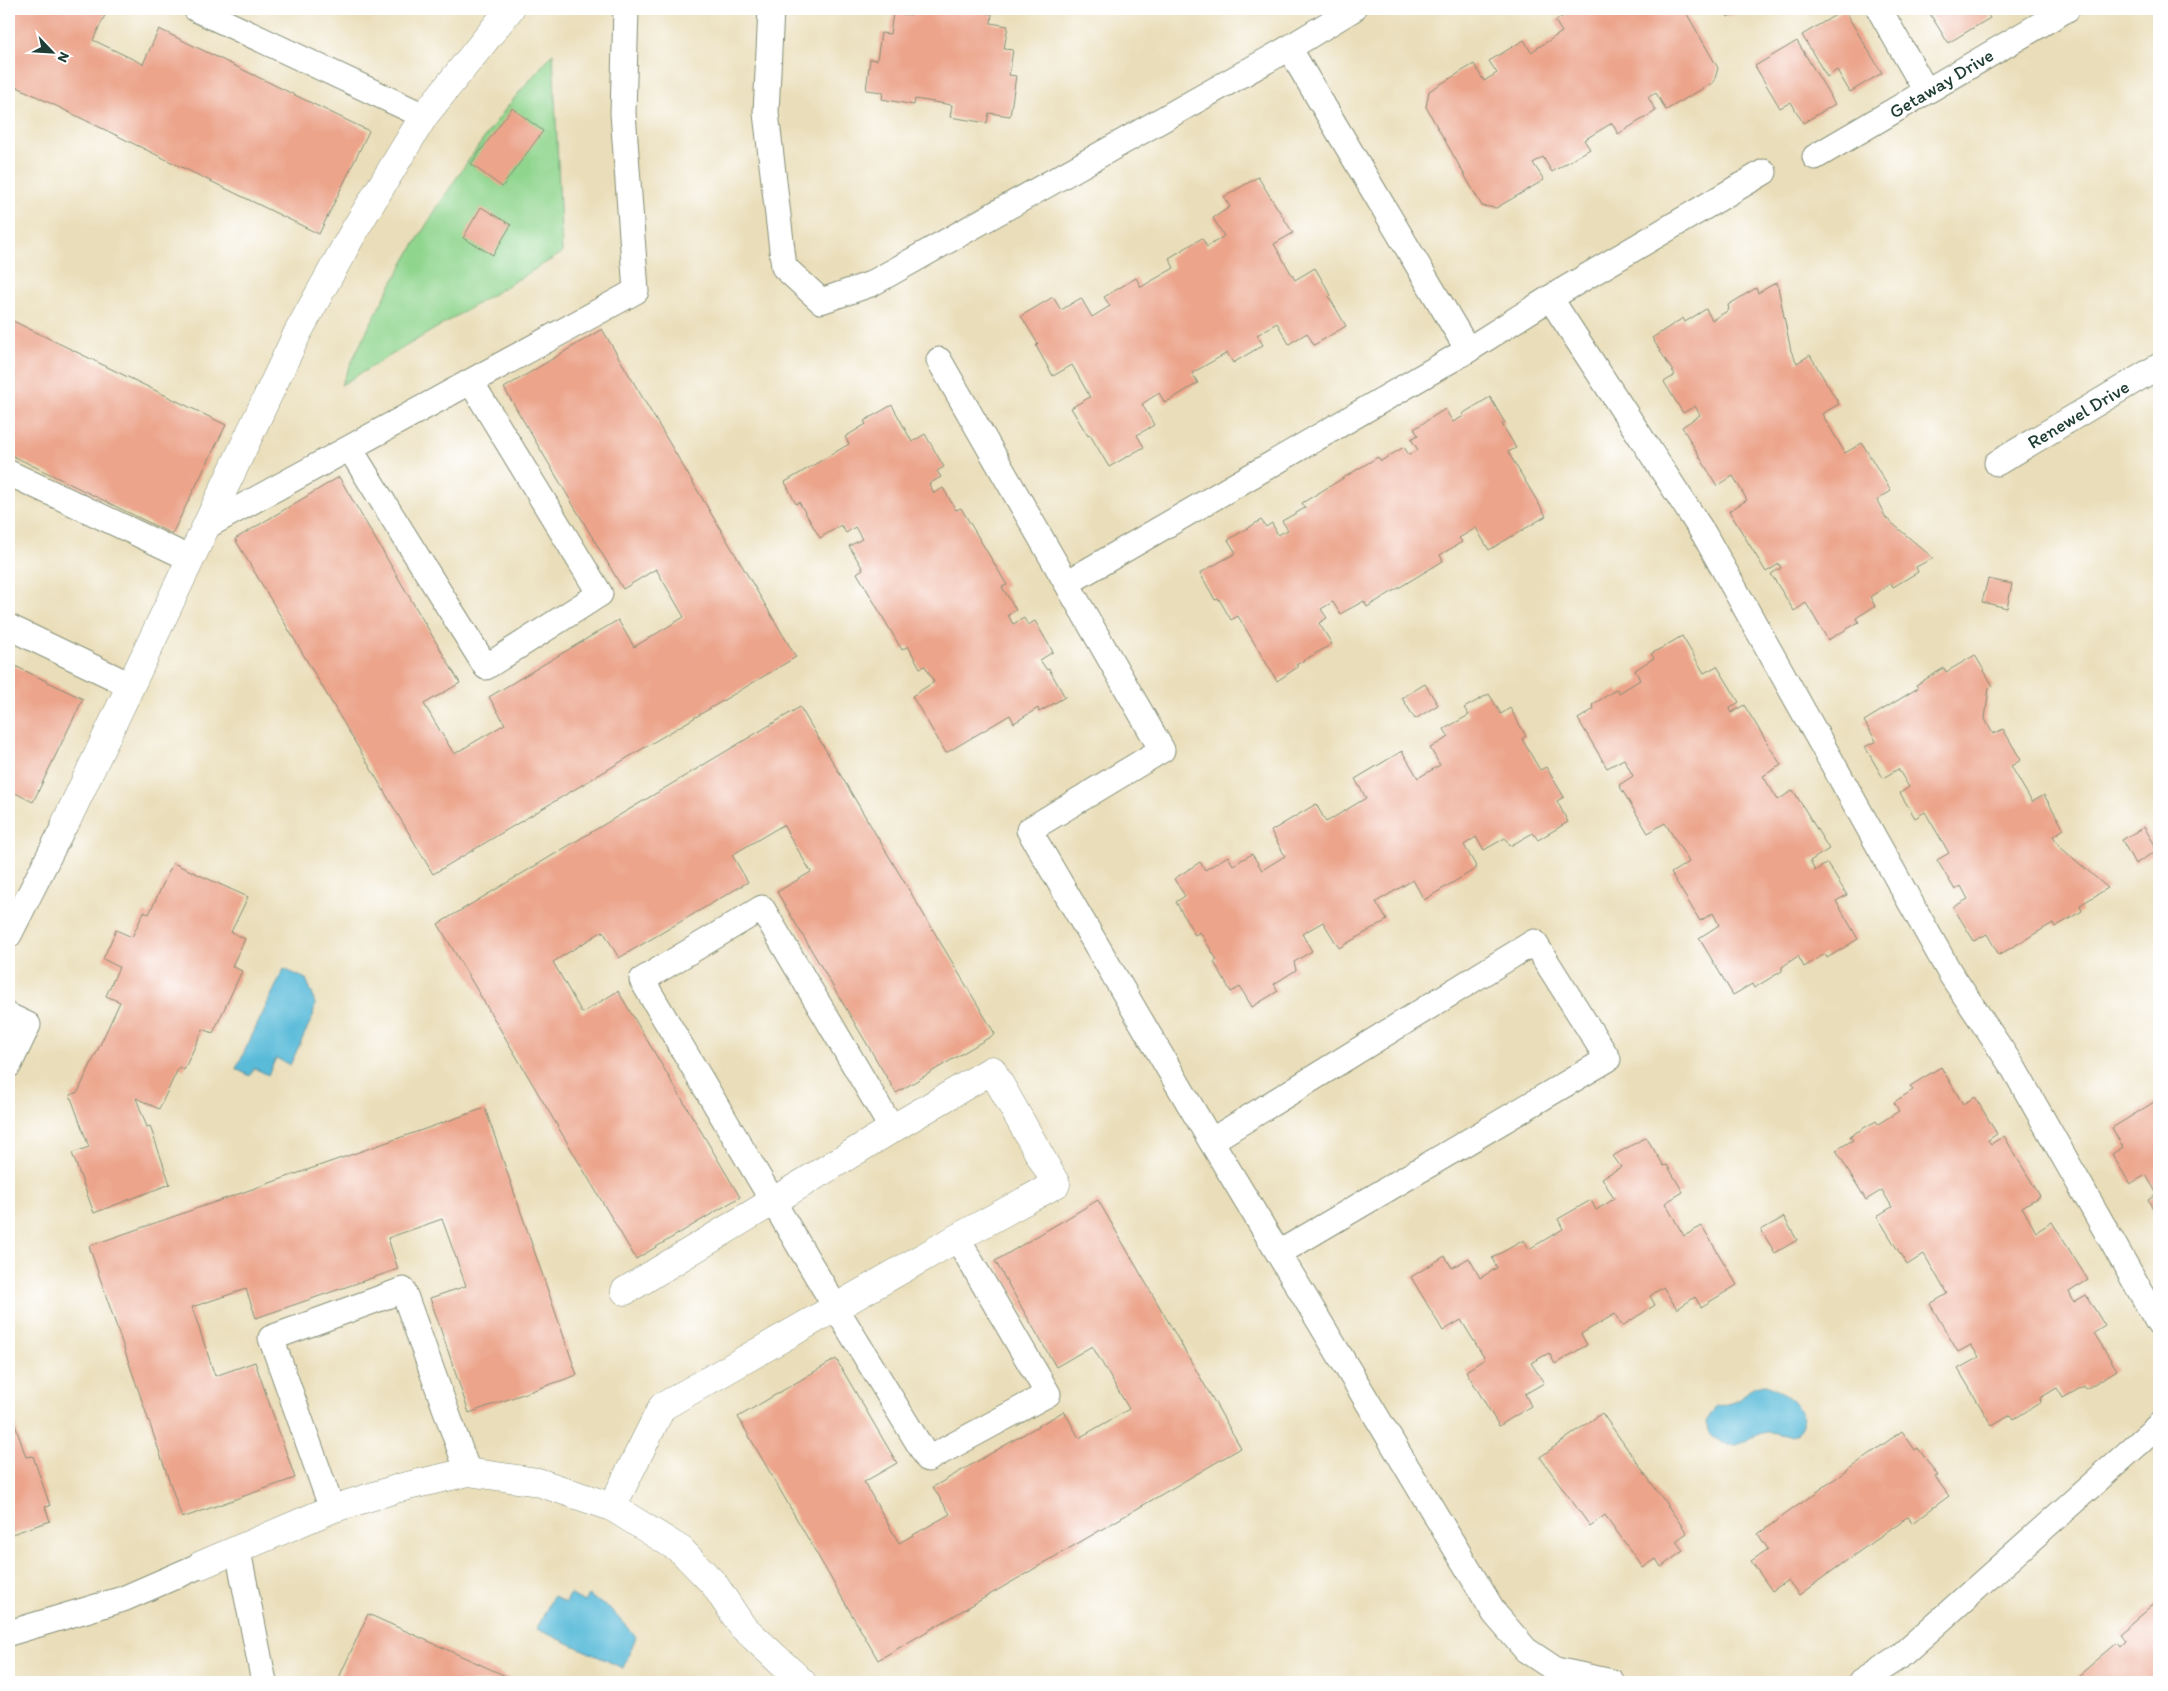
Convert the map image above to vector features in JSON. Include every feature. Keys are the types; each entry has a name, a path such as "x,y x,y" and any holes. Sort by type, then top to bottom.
{"street":[{"path":"66,822 298,332 354,231 424,116 510,9"},
{"path":"612,1507 662,1408 957,1238 1056,1184 992,1070 626,1291"},
{"path":"201,1565 238,1551 332,1509 399,1488 468,1472 538,1482 612,1507 681,1550 714,1584 742,1626 802,1682"}],"lane":[{"path":"196,9 424,116"},
{"path":"207,526 636,291 623,113 626,9"},
{"path":"771,9 766,113 784,267 821,301 871,284 1289,48 1353,9"},
{"path":"1879,9 1926,91"},
{"name":"Getaway Drive","path":"1815,157 2067,9"},
{"path":"1289,48 1468,350"},
{"path":"1067,583 1468,350 1550,298 1764,172"},
{"path":"1550,298 1704,534 1950,973 2014,1069 2159,1324"},
{"path":"939,360 1162,750 1029,830 1211,1141 1495,1614 1526,1650 1556,1670 1612,1682"},
{"name":"Renewel Drive","path":"1997,463 2159,366"},
{"path":"350,449 486,667 600,594 471,382"},
{"path":"9,473 191,559"},
{"path":"9,627 130,685"},
{"path":"9,935 15,908 66,822"},
{"path":"892,1129 762,908 642,980 836,1308 928,1459 1048,1394 957,1238"},
{"path":"1211,1141 1534,942 1608,1059 1279,1254"},
{"path":"9,1016 28,1025 9,1065"},
{"path":"332,1509 271,1338 403,1290 468,1472"},
{"path":"1861,1682 1898,1658 2159,1425"},
{"path":"238,1551 264,1682"},
{"path":"9,1634 124,1599 201,1565"}],"green space":[{"path":"553,53 562,253 341,385 374,316 431,217 495,123"}],"water":[{"path":"284,969 306,979 315,1004 313,1016 290,1065 276,1058 268,1075 254,1068 250,1076 236,1069"},
{"path":"1765,1384 1772,1386 1787,1397 1800,1411 1803,1426 1798,1433 1791,1436 1772,1432 1761,1433 1744,1442 1732,1445 1726,1444 1713,1436 1706,1422 1716,1406 1737,1401 1751,1389"},
{"path":"570,1594 584,1602 588,1595 611,1610 636,1637 623,1668 537,1629 553,1596 566,1603"}],"building":[{"path":"9,9 108,9 93,40 143,64 159,29 369,131 319,234 9,83"},
{"path":"913,9 979,9 979,11 992,14 991,23 1008,26 1004,49 1013,50 1009,75 1016,76 1010,116 989,113 987,123 950,117 952,105 915,99 914,105 882,99 883,92 866,90 870,59 877,60 881,33 890,34 893,13 911,15"},
{"path":"1575,9 1597,9 1599,12 1604,9 1684,9 1718,68 1714,82 1666,110 1656,93 1648,97 1656,111 1618,134 1612,123 1584,140 1590,149 1552,172 1543,157 1533,163 1544,180 1496,208 1482,206 1426,107 1429,91 1474,64 1484,81 1497,73 1489,61 1524,40 1531,52 1562,32 1555,21"},
{"path":"1723,9 1741,9 1728,17"},
{"path":"1927,9 1984,9 1990,18 1948,43"},
{"path":"1844,10 1882,73 1850,92 1837,70 1827,77 1802,35"},
{"path":"1797,41 1835,104 1803,123 1791,102 1780,108 1755,66"},
{"path":"512,108 543,131 502,187 471,164"},
{"path":"1258,177 1293,233 1274,244 1295,280 1315,268 1346,326 1314,345 1307,333 1289,344 1277,323 1257,335 1263,345 1233,363 1227,353 1192,373 1198,383 1165,403 1159,393 1142,404 1154,425 1137,435 1144,447 1109,467 1071,408 1090,397 1072,365 1053,376 1036,346 1038,344 1021,316 1053,297 1061,310 1081,298 1092,317 1110,306 1104,297 1136,278 1141,287 1174,268 1169,258 1202,238 1207,247 1224,236 1213,218 1230,207 1224,197"},
{"path":"481,207 511,225 493,255 463,238"},
{"path":"1777,282 1791,351 1797,363 1810,355 1839,404 1822,414 1845,453 1862,443 1891,491 1877,500 1886,518 1933,558 1916,567 1918,572 1893,587 1891,583 1870,597 1875,606 1856,618 1859,622 1828,640 1806,603 1794,611 1771,574 1781,568 1779,564 1766,572 1729,511 1747,500 1733,476 1717,486 1682,427 1700,415 1695,406 1683,413 1664,382 1675,375 1652,338 1683,318 1685,322 1706,309 1712,320 1729,310 1728,305 1756,288 1758,293"},
{"path":"9,319 226,425 172,534 9,454"},
{"path":"602,329 796,657 433,874 235,539 339,477 460,683 424,704 454,754 505,724 489,697 618,620 634,647 684,617 656,569 623,589 504,388"},
{"path":"1490,397 1505,423 1502,424 1516,448 1508,452 1546,516 1489,550 1476,528 1459,538 1462,542 1440,555 1443,561 1367,607 1364,601 1340,614 1333,602 1321,609 1327,618 1319,623 1332,644 1296,665 1298,667 1277,681 1238,616 1231,620 1219,599 1215,600 1200,573 1236,553 1228,540 1261,520 1266,527 1272,523 1278,535 1288,530 1282,521 1305,508 1302,503 1378,457 1381,461 1404,447 1409,455 1418,450 1411,439 1418,435 1414,429 1445,409 1453,422 1464,416 1462,414"},
{"path":"892,405 912,442 925,434 944,467 937,471 941,477 929,484 934,493 943,488 956,510 961,508 1007,585 1002,587 1016,610 1008,615 1013,624 1024,618 1028,625 1035,621 1053,652 1040,660 1047,670 1049,669 1065,697 1039,712 1038,708 1014,723 1010,715 946,753 912,696 934,682 925,666 920,668 908,646 902,650 857,573 863,569 849,546 862,539 855,527 846,533 841,525 820,538 799,502 796,504 785,482 849,444 845,437 866,424 864,421"},
{"path":"1988,579 2012,584 2007,608 1982,602"},
{"path":"1682,636 1704,673 1717,666 1739,702 1730,708 1731,713 1744,705 1781,765 1763,776 1778,800 1793,790 1829,849 1810,861 1815,871 1827,863 1847,895 1836,901 1858,939 1827,958 1825,954 1804,967 1798,956 1782,967 1782,971 1754,988 1752,984 1733,995 1699,938 1719,925 1713,913 1700,921 1671,873 1689,862 1665,823 1648,833 1619,785 1633,776 1624,759 1607,768 1578,719 1594,709 1592,705 1617,689 1619,693 1640,680 1635,670 1654,658 1651,654"},
{"path":"1975,655 1993,686 1989,688 1985,719 1993,734 2003,729 2021,760 2011,766 2032,802 2044,795 2064,829 2053,836 2060,847 2108,888 2080,905 2082,911 2055,927 2053,923 1999,955 1987,934 1974,941 1953,907 1968,899 1961,886 1955,890 1937,860 1949,853 1925,812 1915,818 1900,793 1909,787 1898,769 1883,778 1865,747 1876,741 1864,721 1918,688 1916,685 1944,668 1946,672"},
{"path":"9,663 83,699 33,802 9,790"},
{"path":"1425,684 1438,705 1415,719 1402,698"},
{"path":"1489,694 1501,714 1510,708 1526,736 1522,739 1540,770 1546,767 1564,797 1557,801 1568,822 1538,840 1533,833 1510,846 1505,838 1484,850 1476,837 1464,845 1477,868 1424,900 1413,880 1376,902 1387,920 1339,948 1323,922 1302,934 1312,951 1294,962 1296,970 1274,984 1278,991 1252,1007 1240,987 1231,992 1214,962 1217,960 1200,932 1195,935 1176,902 1185,896 1174,879 1200,862 1205,870 1228,856 1233,865 1252,854 1262,870 1285,856 1271,831 1316,804 1326,822 1366,798 1355,779 1402,751 1418,778 1440,765 1430,748 1449,737 1444,729 1469,715 1464,708"},
{"path":"800,707 995,1034 896,1093 777,892 811,872 783,825 732,855 748,882 619,958 603,931 553,962 582,1013 618,991 740,1197 636,1259 438,924"},
{"path":"2144,827 2158,850 2135,864 2122,840"},
{"path":"173,863 248,897 231,932 245,939 232,966 242,971 213,1033 203,1029 184,1070 179,1067 159,1109 136,1098 147,1127 150,1126 170,1184 94,1213 72,1153 89,1147 70,1095 78,1092 120,1002 106,996 119,967 103,959 116,930 132,937 144,912 149,914"},
{"path":"1941,1067 1963,1104 1975,1097 1997,1134 1988,1140 1991,1144 2004,1136 2040,1196 2022,1207 2036,1232 2052,1222 2088,1280 2069,1292 2074,1302 2086,1295 2105,1326 2094,1333 2117,1370 2086,1389 2084,1386 2063,1398 2057,1388 2040,1398 2041,1402 2014,1419 2011,1415 1992,1426 1958,1369 1979,1357 1971,1345 1958,1352 1930,1304 1947,1294 1924,1254 1907,1265 1877,1216 1892,1207 1882,1190 1866,1200 1836,1150 1853,1140 1850,1136 1876,1121 1878,1124 1899,1111 1894,1102 1913,1090 1910,1086"},
{"path":"2159,1099 2159,1219 2148,1200 2157,1194 2146,1175 2130,1184 2112,1154 2123,1147 2112,1128"},
{"path":"485,1108 577,1375 469,1413 430,1298 466,1286 442,1219 388,1238 398,1269 256,1318 246,1289 192,1307 215,1376 255,1362 295,1478 182,1518 89,1246"},
{"path":"1646,1137 1664,1166 1667,1165 1683,1192 1665,1203 1684,1236 1702,1226 1737,1285 1701,1307 1695,1297 1677,1309 1663,1287 1650,1296 1655,1305 1622,1326 1615,1314 1581,1334 1587,1345 1555,1364 1549,1353 1531,1363 1544,1383 1525,1394 1531,1406 1499,1426 1466,1371 1485,1359 1461,1320 1443,1331 1411,1277 1445,1256 1452,1268 1469,1258 1480,1278 1497,1268 1492,1258 1524,1240 1529,1249 1563,1229 1558,1219 1591,1200 1596,1210 1614,1199 1602,1178 1621,1167 1613,1156"},
{"path":"1098,1200 1241,1448 878,1660 738,1417 836,1359 897,1463 864,1482 899,1543 950,1514 933,1487 1064,1411 1079,1438 1129,1409 1092,1346 1056,1367 995,1261"},
{"path":"1784,1217 1797,1240 1775,1253 1761,1230"},
{"path":"9,1407 26,1457 33,1456 50,1506 45,1507 50,1521 9,1535"},
{"path":"1602,1413 1687,1533 1676,1541 1683,1551 1661,1567 1656,1559 1643,1568 1605,1515 1590,1526 1540,1457"},
{"path":"1902,1431 1915,1450 1918,1448 1938,1476 1935,1477 1949,1496 1912,1523 1907,1517 1799,1595 1788,1580 1772,1591 1751,1561 1768,1549 1758,1534"},
{"path":"2159,1601 2159,1682 2071,1682 2117,1643 2120,1647 2126,1641 2120,1634"},
{"path":"368,1614 519,1682 337,1682"}]}
